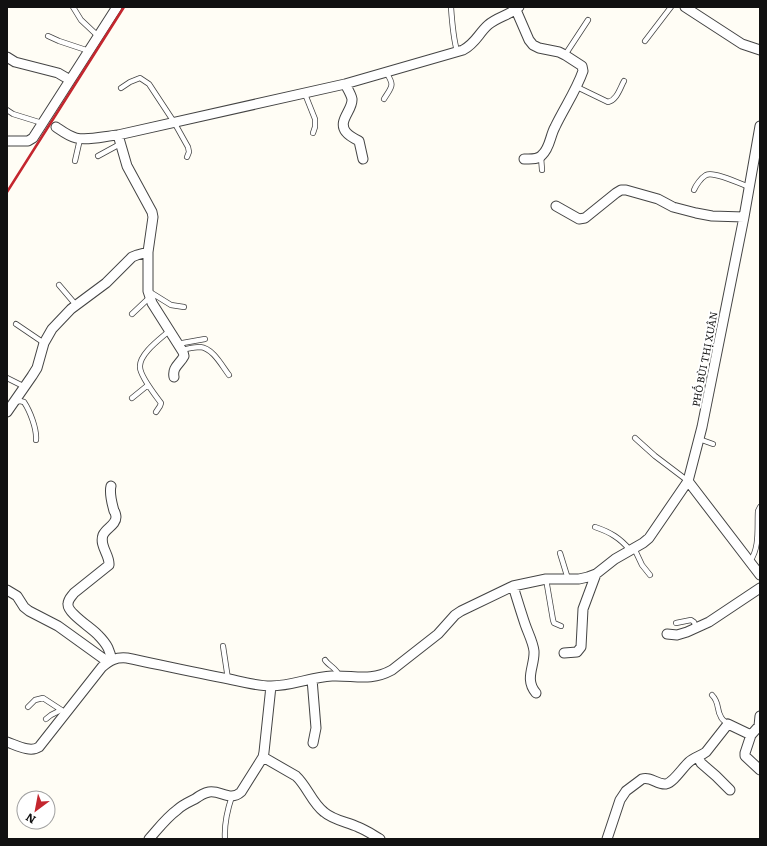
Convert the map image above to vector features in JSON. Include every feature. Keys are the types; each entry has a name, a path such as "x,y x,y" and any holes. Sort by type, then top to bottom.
{"street":[{"path":"7,141 28,141 32,138 117,7"},
{"path":"685,7 742,44 760,50"},
{"path":"56,127 68,135 76,138 119,139 174,122 345,84 457,52 469,47 484,29 494,20 518,8 529,40 533,45 539,48 559,52 582,66 583,69 577,87 554,127 549,145 545,152 541,157 524,159"},
{"path":"7,57 15,62 58,73 70,80"},
{"path":"345,84 352,98 351,106 344,118 343,126 345,132 359,142 363,159"},
{"name":"PHỐ BÙI THỊ XUÂN","path":"688,481 699,439 744,218 760,126"},
{"path":"119,139 127,166 152,212 153,217 148,252 149,294 169,331 183,352 183,357 174,370 174,377"},
{"path":"556,206 579,219 585,218 604,204 616,192 626,190 658,199 673,207 696,213 712,216 744,218"},
{"path":"7,412 37,368 44,343 52,329 76,305 106,283 127,261 132,257 148,252"},
{"path":"7,742 30,749 40,747 63,712 102,667 110,661 120,658 127,658 207,676 271,686 326,676 366,678 385,674 438,634 461,610 513,586 546,579 588,577 596,574 615,559 643,543 652,534 688,481 760,575"},
{"path":"110,661 111,653 107,646 98,635 74,615 69,608 68,603 70,597 74,593 109,565 102,542 103,535 114,523 116,517 111,500 111,486"},
{"path":"564,652 577,652 581,647 584,609 596,574"},
{"path":"513,586 533,647 534,653 530,678 531,684 536,693"},
{"path":"667,634 677,635 696,628 714,619 760,588"},
{"path":"7,590 17,596 24,607 29,611 58,626 110,661"},
{"path":"312,679 316,728 313,743"},
{"path":"149,839 175,811 205,793 214,792 237,796 241,792 263,757 271,686"},
{"path":"760,716 759,726 751,735 745,753 745,756 760,770"},
{"path":"607,839 620,800 626,791 642,779 645,778 666,784 671,781 689,762 706,752 728,724 751,735"},
{"path":"263,757 296,776 324,813 358,827 380,839"},
{"path":"698,757 701,764 730,790"}],"lane":[{"path":"72,7 81,20 98,36"},
{"path":"451,7 452,29 457,52"},
{"path":"645,41 671,7"},
{"path":"565,55 588,20"},
{"path":"48,36 89,51"},
{"path":"384,98 391,86 391,80 386,72"},
{"path":"121,88 140,78 149,84 174,122 188,147 189,152 187,157"},
{"path":"577,87 608,102 612,102 624,81"},
{"path":"304,94 315,120 313,133"},
{"path":"7,110 13,114 42,123"},
{"path":"75,161 80,138"},
{"path":"98,156 119,139"},
{"path":"541,157 542,170"},
{"path":"694,190 707,174 717,175 749,187"},
{"path":"59,285 76,305"},
{"path":"132,314 149,294 172,305 184,307"},
{"path":"16,324 44,343"},
{"path":"156,412 161,403 141,372 140,362 145,354 169,331"},
{"path":"179,347 205,339"},
{"path":"179,347 205,348 215,356 229,375"},
{"path":"7,378 25,387"},
{"path":"132,398 148,385"},
{"path":"14,403 20,401 24,402 29,410 36,432 36,440"},
{"path":"635,438 655,456 688,481"},
{"path":"699,439 713,444"},
{"path":"750,562 756,545 758,511 760,508"},
{"path":"595,527 612,534 632,549 650,575"},
{"path":"560,553 568,578"},
{"path":"546,579 553,620 554,623 561,626"},
{"path":"676,622 691,620 694,622 696,628"},
{"path":"223,646 228,679"},
{"path":"325,660 328,665 336,670 339,676"},
{"path":"712,695 716,699 721,717 728,724"},
{"path":"28,707 35,700 42,698 63,712"},
{"path":"46,719 51,715 63,712"},
{"path":"225,839 227,811 232,796"}],"railway":[{"path":"7,192 124,7"}]}
